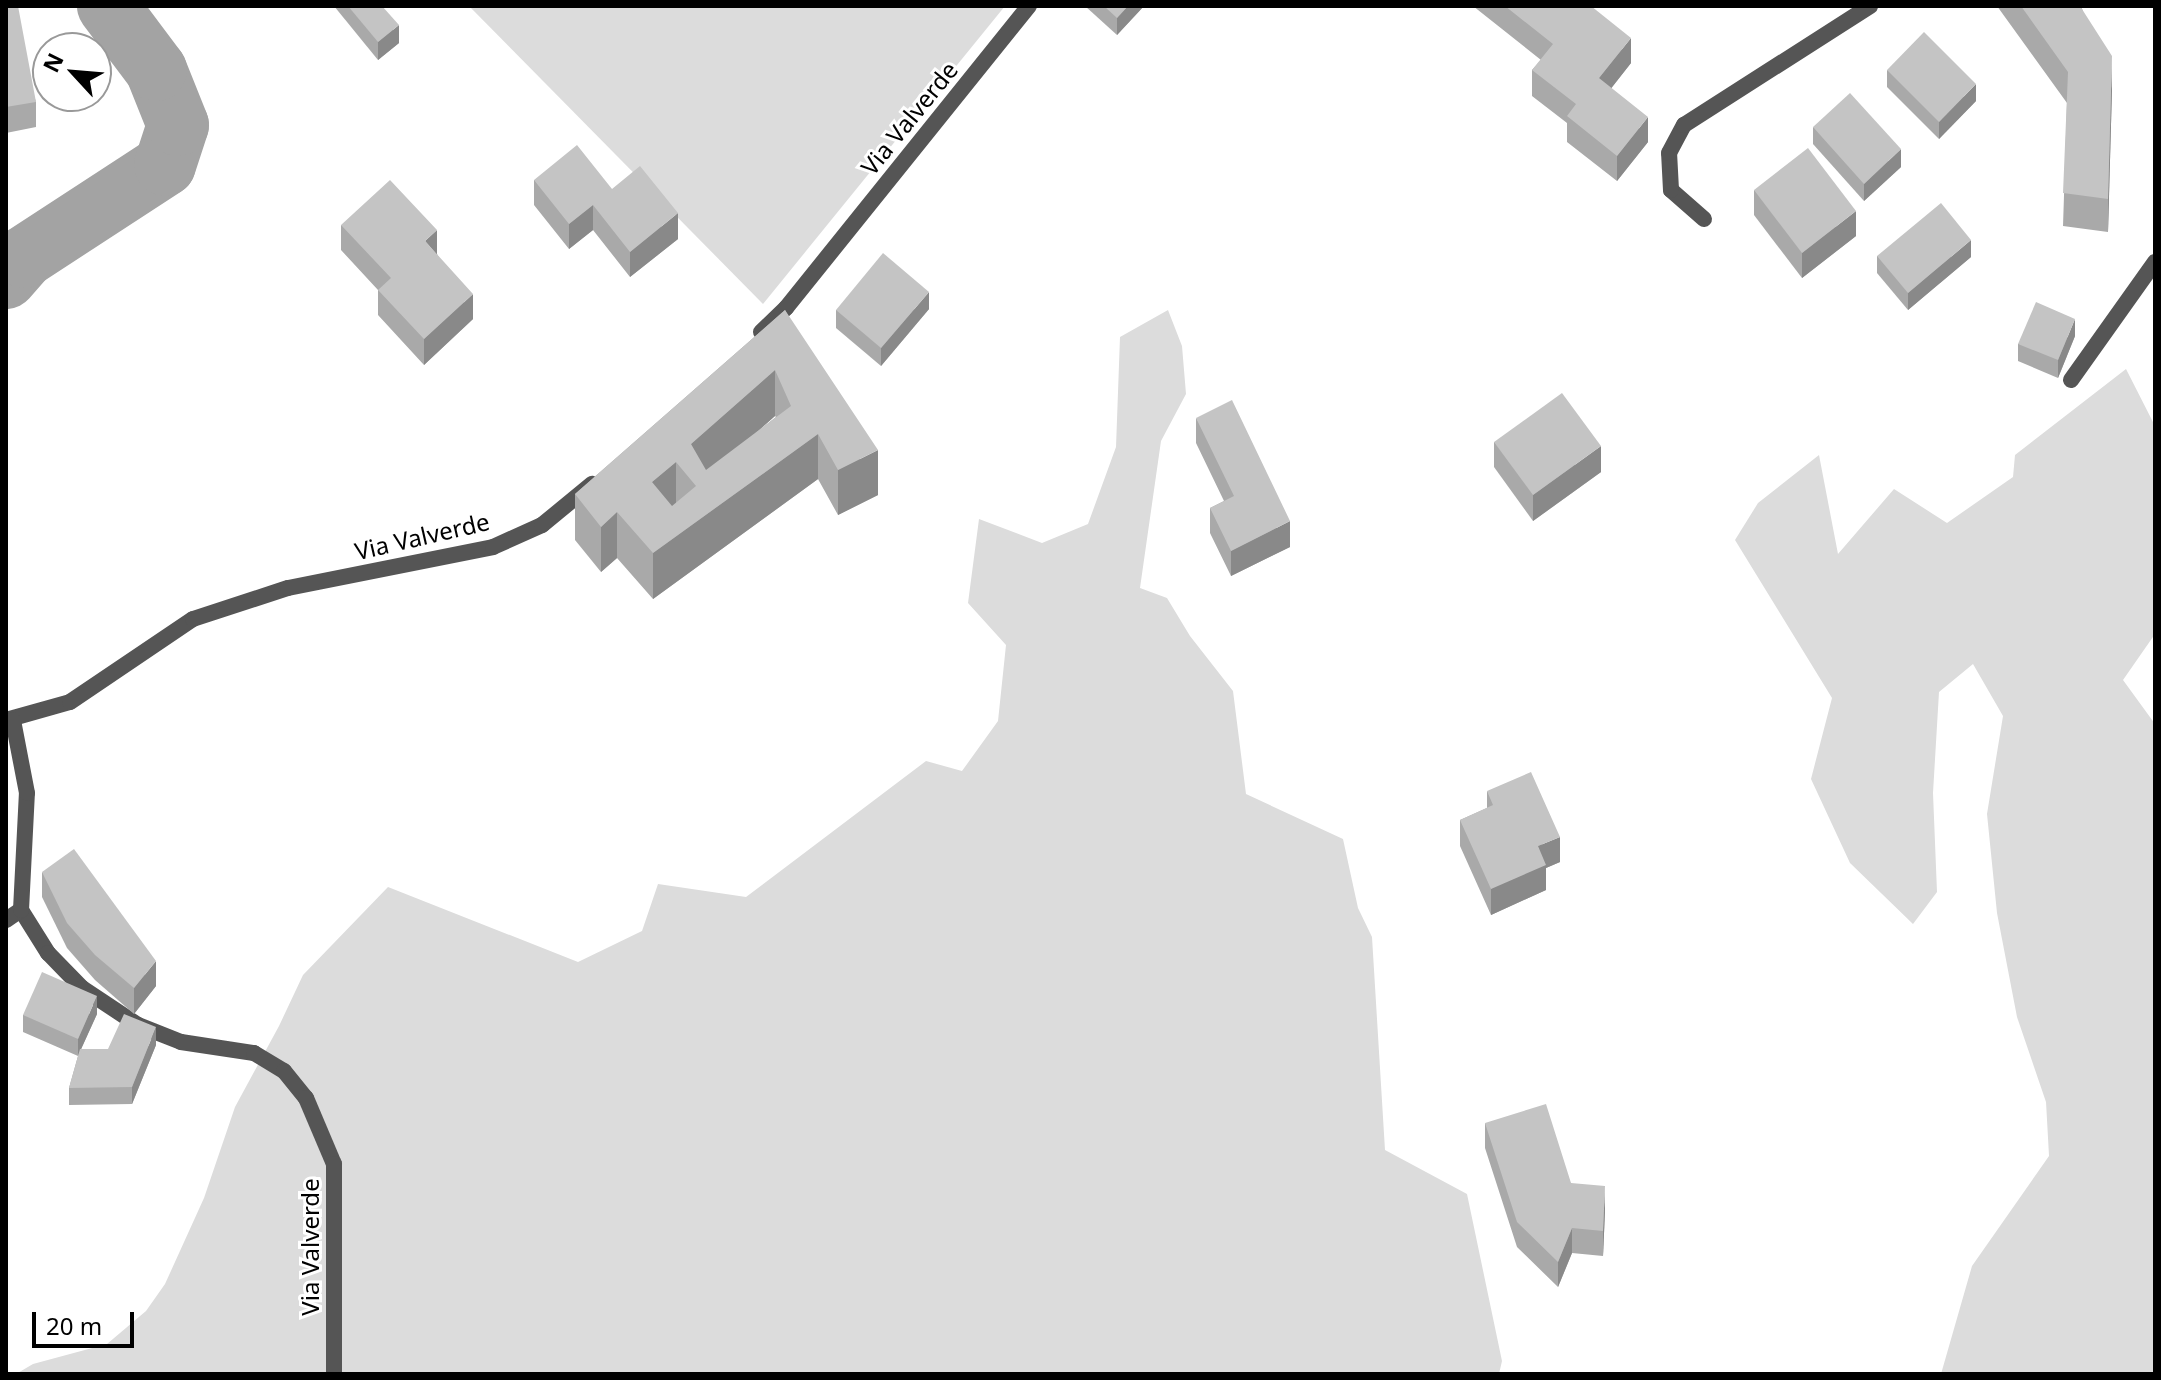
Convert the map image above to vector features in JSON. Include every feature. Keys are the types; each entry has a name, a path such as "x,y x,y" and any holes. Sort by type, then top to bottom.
{"street":[{"name":"Via Valverde","path":"753,339 786,308 1029,6"},
{"path":"1704,219 1671,190 1669,153 1684,125 1870,6"},
{"path":"2071,380 2155,262"},
{"name":"Via Valverde","path":"334,1374 334,1164 306,1098 284,1071 254,1053 181,1042 138,1025 82,988 48,953 21,910 27,793 10,720 70,702 193,619 288,588 493,547 542,525 607,472"},
{"path":"6,920 21,910"}],"shaded area":[{"path":"469,6 1005,6 763,304"},
{"path":"1168,310 1182,346 1186,394 1161,441 1140,588 1167,598 1190,636 1233,691 1246,794 1343,839 1358,908 1372,937 1385,1150 1467,1194 1502,1361 1499,1374 16,1374 33,1364 107,1344 146,1311 165,1284 204,1198 235,1107 303,975 388,887 578,962 642,931 658,884 746,897 926,761 962,771 998,721 1006,645 968,603 979,519 1042,543 1088,524 1116,447 1120,337"},
{"path":"2126,369 2155,426 2155,634 2123,680 2155,724 2155,1374 1941,1374 1972,1266 2049,1156 2046,1102 2017,1017 1997,913 1987,814 2003,716 1973,664 1939,692 1933,793 1937,892 1913,924 1850,863 1811,779 1832,698 1735,540 1758,503 1819,455 1838,554 1894,489 1947,523 2013,477 2015,455"}],"building":[{"path":"18,6 32,81 32,103 6,107 6,8"},
{"path":"348,6 382,6 399,25 378,42"},
{"path":"1104,6 1128,6 1117,18"},
{"path":"1505,6 1591,6 1631,38 1599,78 1648,117 1617,156 1567,116 1576,104 1532,70 1553,44"},
{"path":"2021,6 2080,6 2112,56 2108,199 2063,193 2068,72"},
{"path":"1924,32 1976,84 1939,122 1887,70"},
{"path":"1850,93 1901,149 1864,184 1813,127"},
{"path":"577,145 612,189 640,166 678,213 630,252 593,205 569,224 534,180"},
{"path":"1808,148 1856,211 1802,253 1754,190"},
{"path":"390,180 437,230 425,241 473,294 424,339 378,290 391,278 341,225"},
{"path":"1941,203 1971,240 1908,293 1877,256"},
{"path":"883,253 929,292 881,348 836,310"},
{"path":"2036,302 2075,319 2058,360 2018,344"},
{"path":"785,310 878,450 838,470 818,434 653,553 617,512 601,527 575,494","holes":["775,370 791,406 706,470 691,444","676,462 696,486 672,506 652,482"]},
{"path":"1562,393 1601,446 1533,495 1494,442"},
{"path":"1232,400 1290,521 1231,551 1210,508 1234,496 1196,418"},
{"path":"1531,772 1560,837 1538,846 1546,865 1491,889 1460,820 1493,805 1487,791"},
{"path":"74,849 156,961 134,988 95,955 67,923 42,872"},
{"path":"42,972 97,996 78,1039 23,1015"},
{"path":"124,1014 156,1027 132,1087 69,1088 80,1049 108,1049"},
{"path":"1546,1104 1571,1183 1605,1186 1603,1231 1572,1228 1558,1262 1517,1222 1485,1123"}],"waterway":[{"path":"6,278 24,257 165,165 178,125 156,70 108,6"}]}
